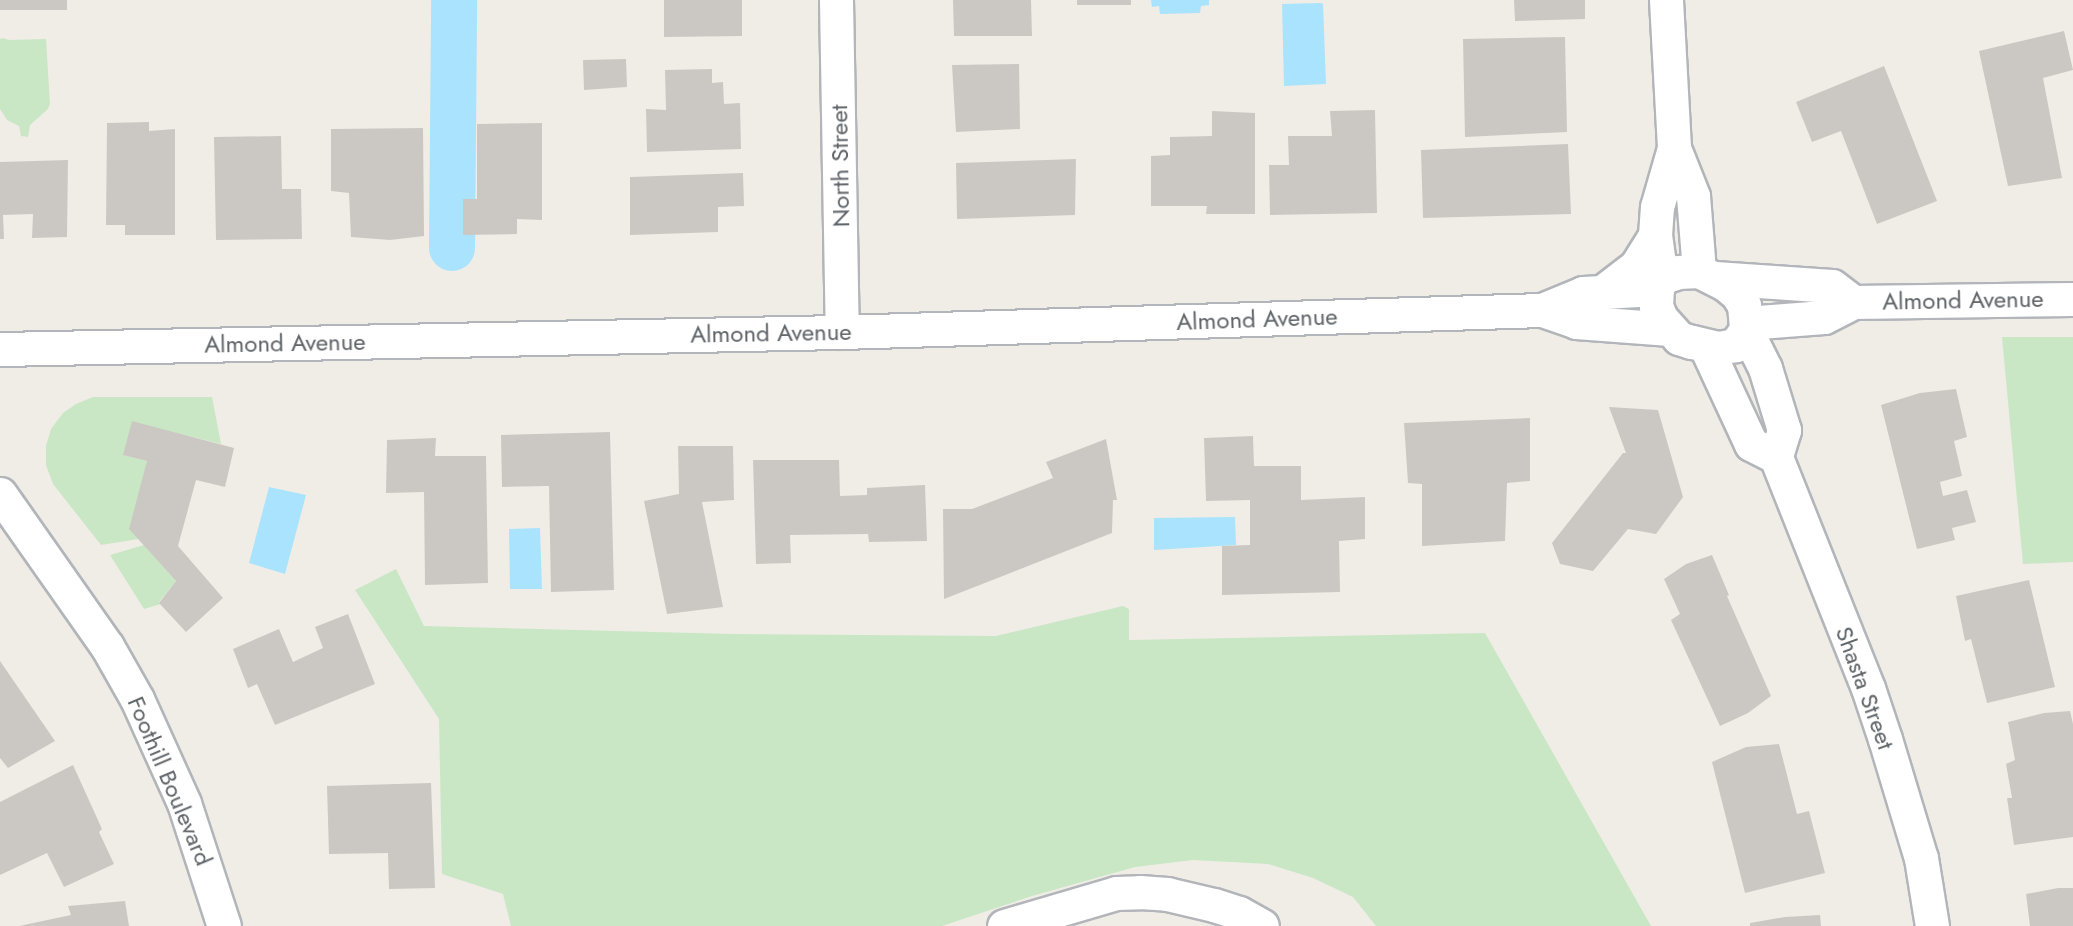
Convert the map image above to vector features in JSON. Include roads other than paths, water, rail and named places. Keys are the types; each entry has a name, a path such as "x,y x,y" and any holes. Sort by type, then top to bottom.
{"street":[{"name":"North Street","path":"836,0 842,332"},
{"path":"1666,0 1674,148 1693,196 1707,274"},
{"path":"1674,148 1657,207 1655,235 1659,284 1656,306 1670,329 1679,338 1706,347 1735,345 1746,327"},
{"path":"1602,292 1636,266 1655,235"},
{"path":"1659,284 1678,272 1707,274 1737,294 1744,305 1746,327 1765,368 1784,430 1776,456 1751,444 1706,347"},
{"name":"Almond Avenue","path":"1707,274 1832,286 1853,302"},
{"name":"Almond Avenue","path":"0,349 842,332 1542,310 1583,293 1659,284"},
{"name":"Almond Avenue","path":"1746,327 1824,317 1853,302 2073,299"},
{"name":"Almond Avenue","path":"1542,310 1576,322 1670,329"},
{"name":"Shasta Street","path":"1776,456 1872,698 1921,858 1932,926"},
{"name":"Foothill Boulevard","path":"0,494 107,646 137,699 184,802 224,926"},
{"path":"1004,926 1116,893 1140,892 1167,894 1214,905 1239,913 1262,926"}],"water":[{"path":"1151,0 1209,0 1209,5 1201,6 1200,13 1160,14 1159,6 1152,7"},
{"path":"1282,4 1323,4 1326,84 1284,86"},
{"path":"269,487 306,495 285,574 249,563"},
{"path":"1235,517 1236,545 1154,550 1154,518"},
{"path":"540,528 542,589 510,589 509,529"}],"waterway":[{"path":"452,248 454,0"}]}
